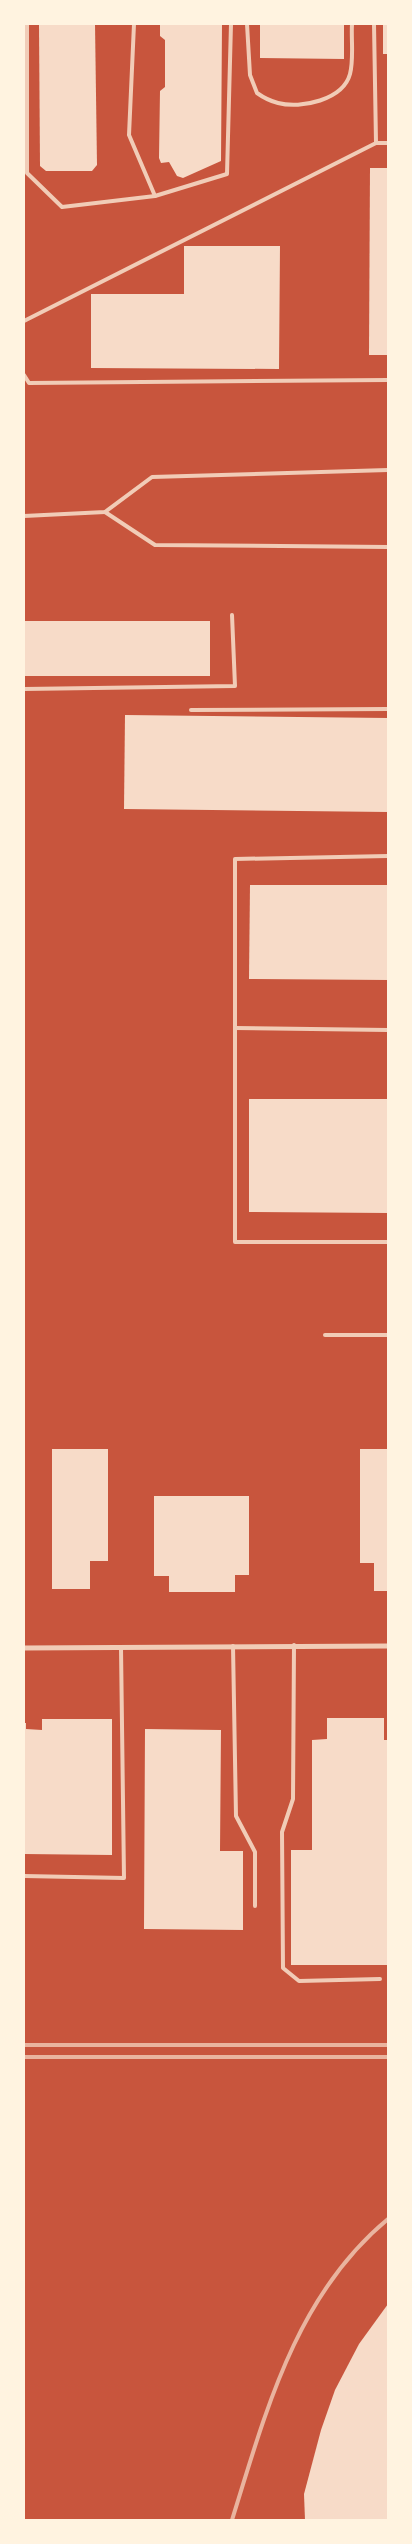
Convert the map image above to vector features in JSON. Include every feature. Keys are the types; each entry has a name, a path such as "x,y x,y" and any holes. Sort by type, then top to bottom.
{"street":[{"path":"24,1648 294,1645 388,1646"}],"lane":[{"path":"27,24 27,172 62,207 155,196 227,174 231,24"},
{"path":"134,24 129,135 155,196"},
{"path":"247,24 250,75 257,93 280,104 320,101 331,98 340,90 350,74 352,24"},
{"path":"374,24 376,143"},
{"path":"24,321 376,143 388,143"},
{"path":"24,375 29,383 388,380"},
{"path":"24,516 105,512 152,477 388,470"},
{"path":"105,512 155,545 388,547"},
{"path":"24,689 235,686 232,614"},
{"path":"191,710 388,709"},
{"path":"388,856 235,859 235,1242 388,1242"},
{"path":"235,1028 388,1030"},
{"path":"324,1335 388,1336"},
{"path":"294,1645 294,1799 282,1832 283,1968 299,1981 380,1979"},
{"path":"233,1646 236,1816 255,1852 255,1906"},
{"path":"24,1876 124,1878 121,1648"}],"building":[{"path":"39,24 95,24 97,165 92,171 46,171 40,166"},
{"path":"160,24 222,24 221,161 183,178 177,176 169,162 161,163 159,158 160,91 165,87 165,40 160,36"},
{"path":"260,24 344,24 344,59 260,58"},
{"path":"383,24 388,24 388,54 383,54"},
{"path":"370,168 388,168 388,355 369,355"},
{"path":"184,246 280,246 279,369 91,368 91,294 184,294"},
{"path":"24,621 210,621 210,676 24,676"},
{"path":"125,715 388,718 388,812 124,809"},
{"path":"250,885 388,885 388,980 249,979"},
{"path":"249,1099 388,1099 388,1213 249,1212"},
{"path":"52,1449 108,1449 108,1561 90,1561 90,1589 52,1589"},
{"path":"360,1449 388,1449 388,1591 374,1591 374,1563 360,1563"},
{"path":"154,1496 249,1496 249,1575 235,1575 235,1592 169,1592 169,1576 154,1576"},
{"path":"327,1718 384,1718 384,1740 388,1740 388,1965 291,1965 291,1850 312,1850 312,1740 327,1739"},
{"path":"42,1719 112,1719 112,1855 24,1854 24,1723 26,1723 26,1729 42,1730"},
{"path":"145,1729 221,1730 220,1851 243,1851 243,1930 144,1929"},
{"path":"388,2304 388,2520 305,2520 304,2494 321,2430 335,2390 359,2344"}],"railway":[{"path":"24,2045 388,2045"},
{"path":"24,2057 388,2057"},
{"path":"232,2520 272,2397 288,2357 307,2319 330,2283 356,2249 388,2219"}]}
